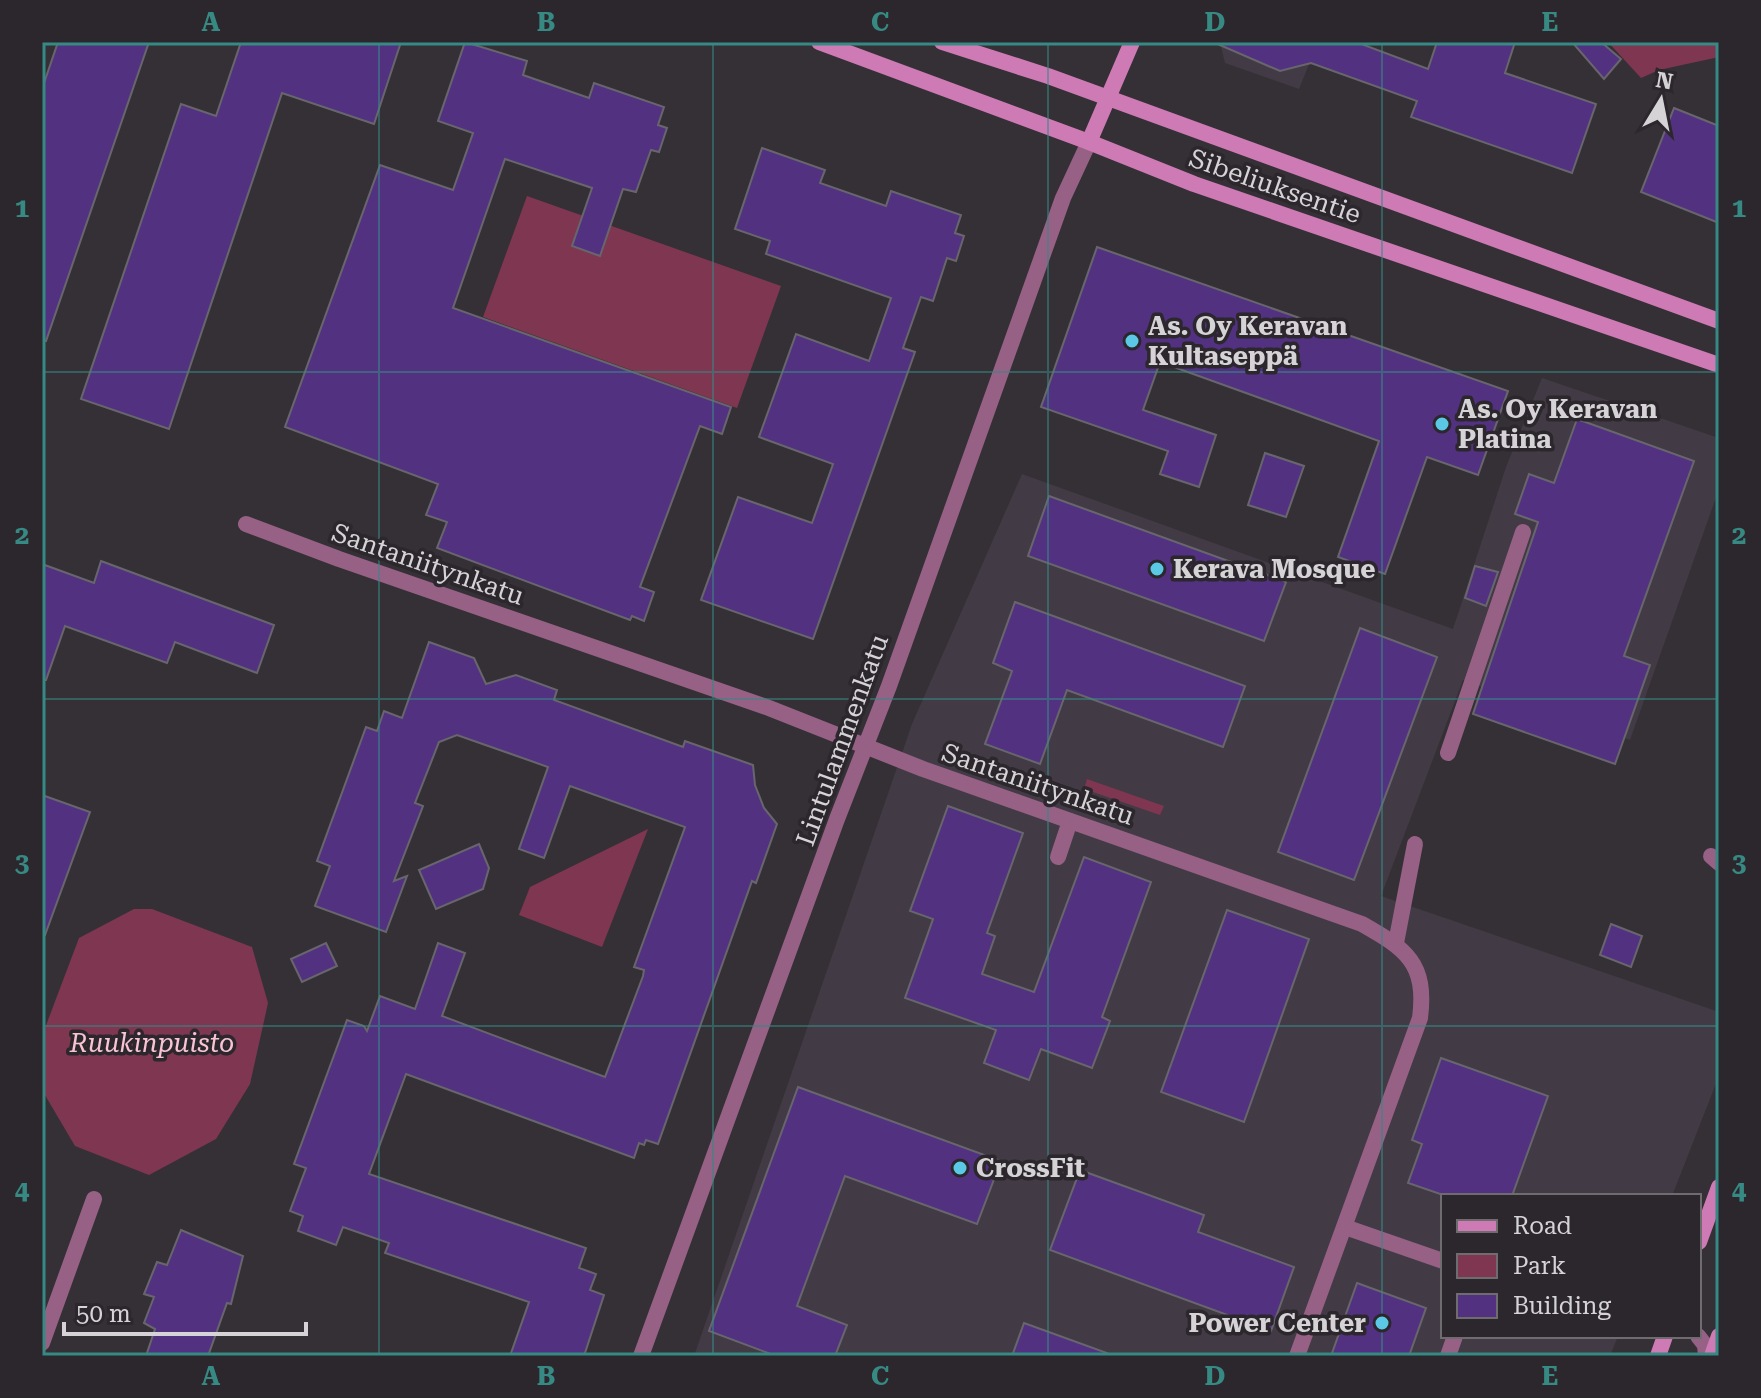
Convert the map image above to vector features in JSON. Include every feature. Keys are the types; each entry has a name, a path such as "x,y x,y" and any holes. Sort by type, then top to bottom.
{"main road":[{"name":"Sibeliuksentie","path":"819,42 1194,184 1719,365"},
{"name":"Sibeliuksentie","path":"942,42 1106,97 1719,321"},
{"path":"1089,142 1132,42"},
{"path":"1701,1236 1719,1187"},
{"path":"1709,1356 1719,1336"}],"street":[{"name":"Lintulammenkatu","path":"641,1356 866,746 1063,198 1089,142"},
{"name":"Santaniitynkatu","path":"246,524 769,708 1070,821 1362,924 1396,943 1416,967 1423,994 1420,1018 1297,1356"},
{"path":"1448,753 1523,532"},
{"path":"1058,857 1070,821"},
{"path":"1396,943 1415,844"},
{"path":"42,1343 94,1199"},
{"path":"1345,1227 1441,1260"},
{"path":"1700,1338 1709,1356"}],"shaded area":[{"path":"1220,42 1318,42 1299,89 1225,63"},
{"path":"1542,378 1719,438 1719,489 1630,740 1463,680 1381,896 1719,1012 1719,1076 1673,1194 1441,1194 1441,1338 1617,1338 1610,1356 694,1356 912,724 1022,474 1453,629 1506,467"}],"green space":[{"path":"1608,42 1719,42 1719,57 1659,70 1641,78"},
{"path":"527,196 781,286 737,408 483,317"},
{"path":"1087,779 1164,806 1160,815 1084,789"},
{"path":"648,829 602,947 519,915 530,887"},
{"name":"Ruukinpuisto","path":"134,909 152,909 252,947 268,1003 250,1084 216,1139 149,1175 75,1146 42,1090 42,1036 79,938"}],"building":[{"path":"58,42 149,42 46,341 42,340 42,89"},
{"path":"241,42 401,42 374,124 282,93 169,429 81,399 181,104 216,116"},
{"path":"465,42 527,61 523,75 589,98 594,83 664,107 658,125 667,128 659,152 651,150 636,192 623,189 600,256 572,246 592,188 505,159 453,308 731,407 722,434 700,426 640,587 654,592 644,621 632,616 630,620 437,548 447,522 426,515 438,484 285,427 380,165 453,190 473,133 438,121"},
{"path":"1213,42 1356,42 1428,69 1437,42 1515,42 1505,73 1596,104 1572,173 1411,117 1417,101 1311,63 1280,71"},
{"path":"1572,42 1601,42 1621,59 1604,79"},
{"path":"1674,108 1719,126 1719,223 1641,192"},
{"path":"762,148 825,170 820,183 886,206 891,191 961,215 955,233 964,236 956,261 947,258 933,301 921,297 903,348 915,352 813,639 701,600 738,497 812,523 833,464 759,437 796,334 869,361 891,298 766,254 770,241 735,229"},
{"path":"1097,247 1508,391 1478,475 1427,457 1385,574 1338,557 1379,441 1160,362 1143,410 1216,435 1199,487 1160,474 1168,451 1041,407"},
{"path":"1577,419 1694,461 1624,656 1650,665 1615,764 1473,714 1538,522 1515,514 1529,474 1554,483"},
{"path":"1265,453 1304,466 1286,517 1248,505"},
{"name":"Kerava Mosque","path":"1049,496 1286,582 1264,641 1028,556"},
{"path":"101,561 274,625 257,673 175,642 167,663 65,626 46,680 42,680 42,564 94,583"},
{"path":"1475,566 1498,572 1486,606 1465,598"},
{"path":"1015,602 1245,686 1223,747 1067,690 1040,764 985,744 1012,671 993,663"},
{"path":"1360,628 1437,657 1354,880 1278,852"},
{"path":"429,642 474,658 486,684 516,675 557,690 554,700 683,747 685,741 753,765 755,785 764,808 777,824 756,883 752,881 658,1144 646,1140 644,1145 639,1143 634,1158 406,1074 369,1174 586,1248 579,1268 596,1274 590,1290 604,1295 584,1356 510,1356 529,1302 385,1253 389,1243 343,1227 336,1245 298,1231 303,1216 290,1211 306,1168 294,1164 347,1020 364,1026 367,1031 380,996 415,1009 438,943 465,953 442,1016 605,1077 643,976 644,970 634,967 685,827 570,786 544,858 519,849 548,767 457,735 439,742 415,803 423,806 394,881 407,876 386,932 315,906 330,866 317,861 366,727 377,731 384,711 402,718"},
{"path":"42,795 90,812 45,935 42,935"},
{"path":"948,806 1023,833 987,933 995,936 982,974 1034,992 1084,857 1151,882 1102,1017 1110,1021 1092,1068 1041,1049 1029,1080 984,1063 996,1030 905,998 933,919 910,911"},
{"path":"479,844 489,868 483,889 436,909 419,870"},
{"path":"1227,910 1309,939 1244,1122 1161,1092"},
{"path":"1611,924 1642,936 1631,967 1600,955"},
{"path":"326,943 337,966 302,982 291,959"},
{"path":"1441,1058 1548,1096 1513,1194 1441,1194 1408,1183 1422,1144 1412,1140"},
{"path":"798,1087 1001,1161 977,1224 845,1176 797,1306 847,1325 835,1356 776,1356 709,1331"},
{"path":"1080,1170 1204,1215 1198,1232 1294,1267 1271,1331 1050,1250"},
{"path":"181,1230 243,1256 231,1304 227,1303 208,1356 146,1356 155,1329 144,1323 154,1297 144,1294 157,1262 167,1265"},
{"name":"Power Center","path":"1357,1283 1426,1308 1409,1356 1331,1356"},
{"path":"1024,1323 1107,1353 1106,1356 1012,1356"}],"place":[{"name":"As. Oy Keravan Kultaseppä","path":"1132,341"},
{"name":"As. Oy Keravan Platina","path":"1442,424"},
{"name":"Kerava Mosque","path":"1157,569"},
{"name":"CrossFit","path":"960,1168"},
{"name":"Power Center","path":"1382,1323"}]}
